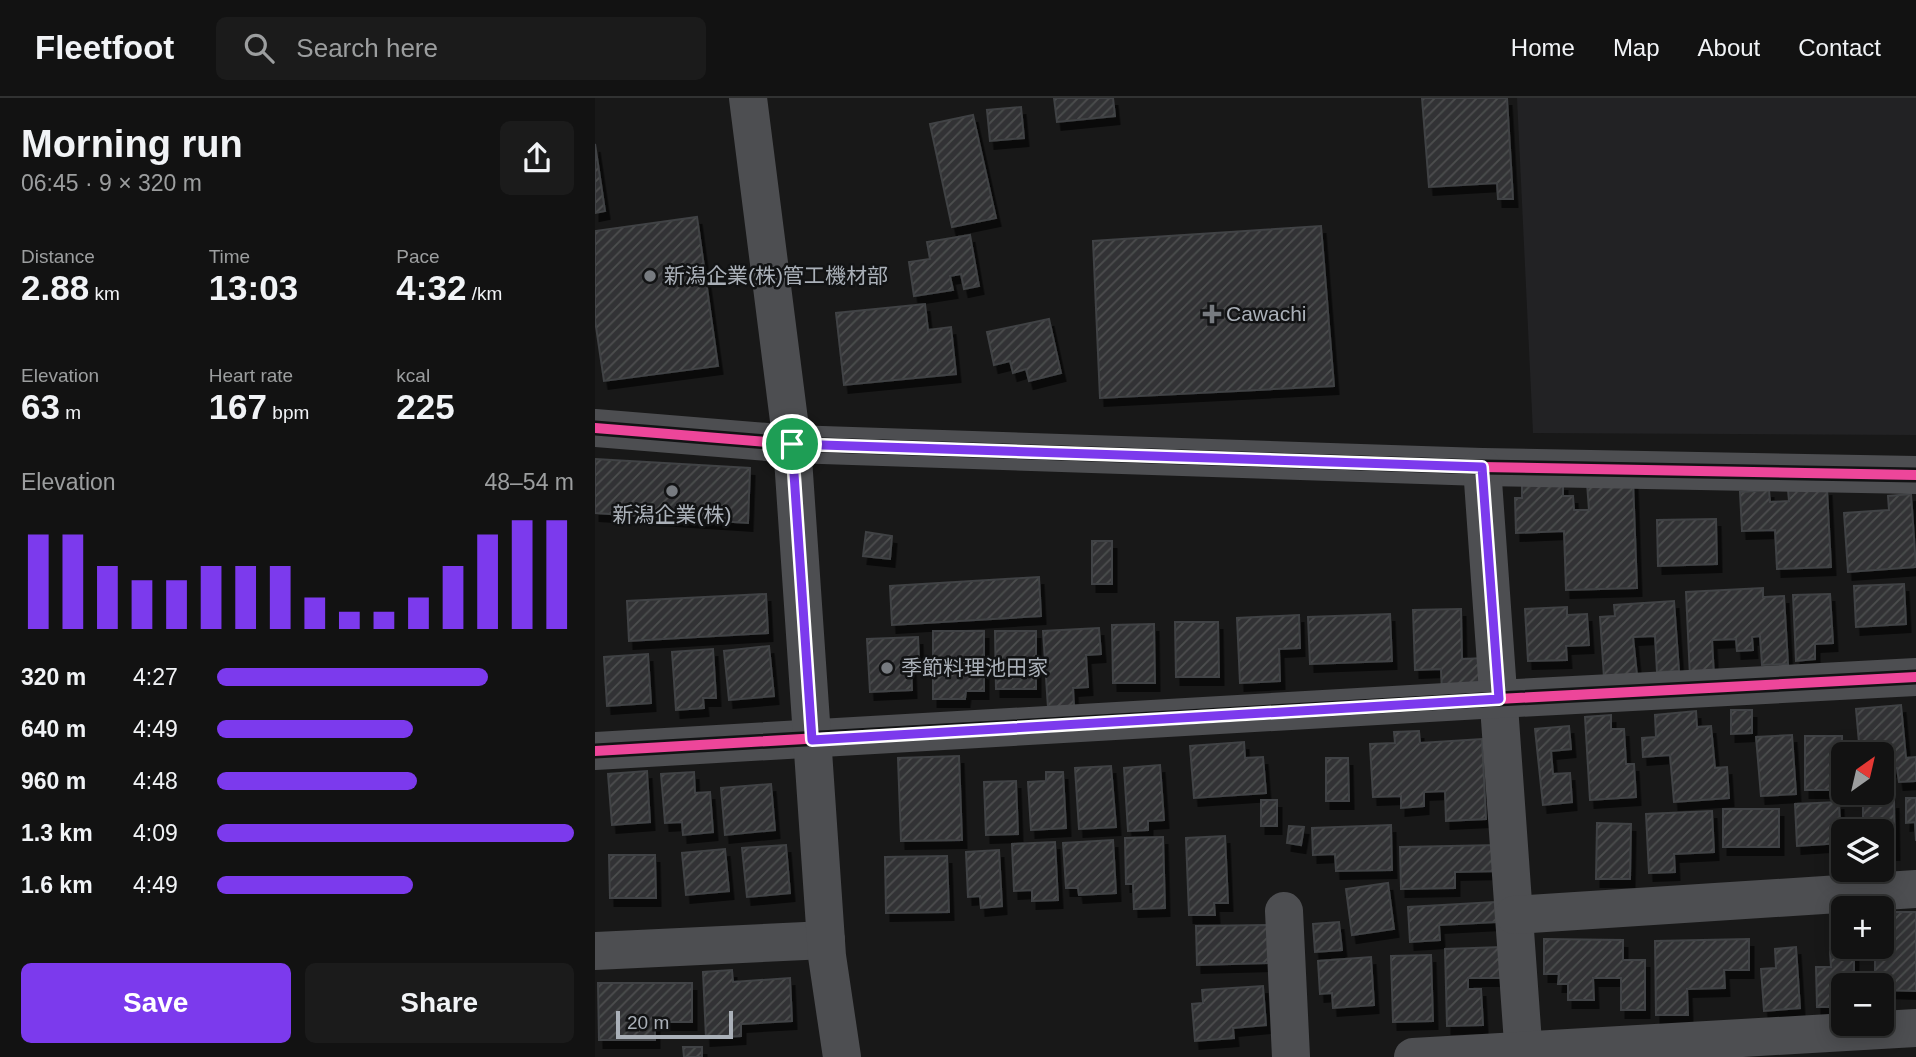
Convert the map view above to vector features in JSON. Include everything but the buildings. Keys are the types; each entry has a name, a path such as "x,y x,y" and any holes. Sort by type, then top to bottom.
{"street":[{"path":"748,98 792,444 825,940 842,1057"},
{"path":"595,428 792,444 1482,467 1916,475"},
{"path":"1482,467 1524,1054"},
{"path":"595,751 1916,677"},
{"path":"1514,915 1916,889"},
{"path":"1284,911 1291,1057"},
{"path":"595,951 825,940"},
{"path":"1413,1057 1524,1054 1916,1028"}],"shaded area":[{"path":"1517,98 1916,98 1916,435 1533,433"}],"cycle path":[{"path":"595,428 792,444 1482,467 1916,475"},
{"path":"595,751 1916,677"}],"place":[{"name":"新潟企業(株)管工機材部","path":"650,276"},
{"name":"Cawachi","path":"1212,314"},
{"name":"新潟企業(株)","path":"672,491"},
{"name":"季節料理池田家","path":"887,668"}],"route":[{"path":"792,444 1482,467 1499,699 812,740 792,444"}]}
